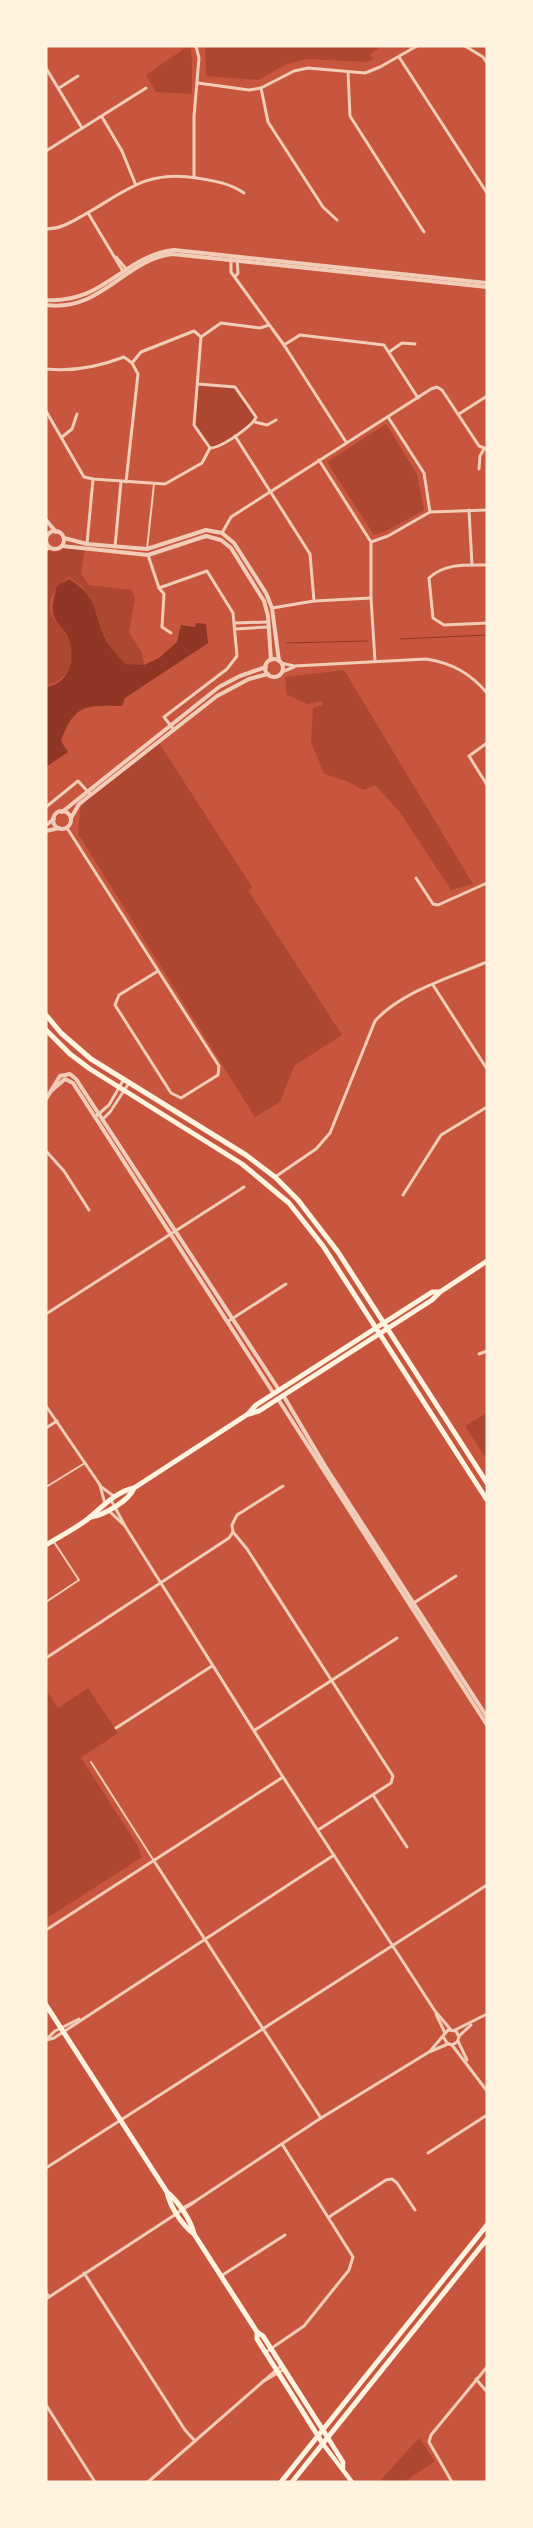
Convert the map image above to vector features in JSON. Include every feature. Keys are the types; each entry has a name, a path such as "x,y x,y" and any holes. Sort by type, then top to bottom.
{"main road":[{"path":"46,1015 61,1033 91,1059 246,1155 274,1177 316,1222 384,1322 487,1483"},
{"path":"46,1030 70,1054 242,1164 282,1197 323,1246 487,1500"},
{"path":"248,1414 260,1411 432,1300 440,1292 487,1261"},
{"path":"46,1544 90,1517 95,1510 105,1504 132,1494 134,1488 248,1414 279,1390 376,1327 432,1292 440,1292"},
{"path":"90,1517 98,1516 108,1510 114,1501"},
{"path":"46,2005 167,2192 173,2197 180,2211 192,2226 194,2234 257,2332 258,2339 280,2370 318,2435 339,2466 344,2468"},
{"path":"281,2482 487,2225"},
{"path":"292,2482 487,2239"},
{"path":"280,2370 328,2438 343,2462 344,2468 352,2482"}],"street":[{"path":"194,177 194,117 199,58 196,46"},
{"path":"198,83 249,90 261,88 294,71 308,68 348,72 372,70 417,46"},
{"path":"465,46 483,57 487,63"},
{"path":"398,57 487,193"},
{"path":"46,68 82,128"},
{"path":"348,72 350,116 424,232"},
{"path":"59,88 78,76"},
{"path":"46,150 146,88"},
{"path":"261,88 268,122 323,207 337,220"},
{"path":"102,117 122,151 135,183"},
{"path":"46,229 63,227 135,183 165,175 194,177 229,183 244,193"},
{"path":"88,213 126,272"},
{"path":"46,305 62,305 86,300 104,292 144,258 165,251 183,250 487,287"},
{"path":"231,256 231,272 284,345 346,442"},
{"path":"235,277 238,273 238,257"},
{"path":"238,257 487,283"},
{"path":"46,300 71,299 88,294 126,272"},
{"path":"201,337 221,323 260,328 270,325"},
{"path":"132,363 141,352 194,331 201,337"},
{"path":"284,345 300,335 384,345 418,398"},
{"path":"201,337 194,426 210,448"},
{"path":"389,352 402,343 416,344"},
{"path":"46,369 62,371 97,367 124,357 132,363 138,374 126,482"},
{"path":"198,384 235,387 256,417 255,422"},
{"path":"222,533 231,517 346,442 437,387 442,390 479,446 485,449 480,456 479,469"},
{"path":"459,414 487,396"},
{"path":"46,411 84,476 92,479 165,484 202,463 210,448"},
{"path":"62,437 72,429 77,414"},
{"path":"388,417 424,473 430,512"},
{"path":"210,448 215,448 255,422 268,425 276,420"},
{"path":"235,436 310,554 314,601"},
{"path":"319,460 371,542 371,598 375,661"},
{"path":"87,544 92,479"},
{"path":"114,547 121,482"},
{"path":"469,510 472,565"},
{"path":"371,542 388,536 430,512 487,510"},
{"path":"46,520 64,538 87,544 114,547 147,549 206,530 222,533 234,544 266,593 272,608 282,672"},
{"path":"46,825 54,819 56,814 62,812 87,790 230,680 266,667 271,660 264,601 231,548 222,540 206,536 148,555 62,546 56,549 48,549 46,543 47,534 56,532"},
{"path":"62,546 64,538"},
{"path":"148,555 159,588 164,594 162,627 171,633"},
{"path":"487,565 451,566 436,572 429,578 432,618 444,625 487,623"},
{"path":"159,588 207,571 233,613 235,623 237,656 227,669 164,717 174,730"},
{"path":"272,608 314,601 371,598"},
{"path":"235,623 268,625"},
{"path":"235,630 268,625"},
{"path":"271,660 294,666 426,659 458,668 474,678 487,693"},
{"path":"67,828 80,804 229,688 249,679 268,674 276,677 294,666"},
{"path":"266,667 268,674"},
{"path":"487,743 469,756 487,785"},
{"path":"46,806 78,781 91,795"},
{"path":"62,812 68,813 71,818"},
{"path":"54,819 54,824 59,828"},
{"path":"46,831 67,828"},
{"path":"67,828 219,1066 218,1075 181,1098 172,1093 115,1005 119,995 158,971"},
{"path":"416,878 432,904 438,905 487,883"},
{"path":"274,1177 316,1149 330,1133 375,1021 396,1003 487,962"},
{"path":"433,986 487,1069"},
{"path":"46,1098 57,1079 63,1074 70,1074 76,1079 100,1121 274,1394"},
{"path":"51,1091 65,1079 73,1083 97,1115"},
{"path":"100,1121 110,1112 126,1081"},
{"path":"97,1115 109,1105 122,1089"},
{"path":"403,1195 441,1135 487,1108"},
{"path":"46,1151 64,1171 89,1210"},
{"path":"46,1314 244,1187"},
{"path":"172,1233 279,1390"},
{"path":"227,1322 286,1284"},
{"path":"479,1354 487,1351"},
{"path":"283,1395 411,1604"},
{"path":"278,1399 486,1721"},
{"path":"46,1406 84,1463 114,1501 125,1526 212,1666 393,1946 436,2011 459,2036"},
{"path":"46,1428 57,1421"},
{"path":"100,1485 105,1504"},
{"path":"283,1486 237,1515 232,1525 233,1532 247,1549 393,1776 391,1783 318,1830"},
{"path":"108,1510 125,1526"},
{"path":"46,1658 161,1584 229,1538 233,1532"},
{"path":"411,1604 456,1576"},
{"path":"255,1730 397,1638"},
{"path":"116,1728 212,1666"},
{"path":"46,1930 283,1777"},
{"path":"373,1795 407,1847"},
{"path":"47,2039 51,2034 62,2030 334,1855"},
{"path":"154,1861 321,2118"},
{"path":"46,2168 487,1886"},
{"path":"436,2011 450,2044 468,2063 487,2091"},
{"path":"468,2063 458,2041 459,2036 473,2023 487,2014"},
{"path":"429,2052 453,2030 473,2023"},
{"path":"46,2292 48,2298 321,2118 429,2052 458,2041"},
{"path":"428,2153 487,2115"},
{"path":"268,2351 304,2326 349,2270 353,2257 282,2144"},
{"path":"328,2217 386,2180 392,2179 398,2183 416,2210"},
{"path":"221,2276 285,2235"},
{"path":"84,2273 185,2430 195,2441"},
{"path":"452,2482 429,2442 431,2435 487,2367"},
{"path":"148,2482 262,2382 280,2370"},
{"path":"476,2379 487,2392"},
{"path":"46,2405 95,2482"}],"lane":[{"path":"147,549 154,484"},
{"path":"46,1487 84,1463"},
{"path":"46,1602 79,1580 53,1540"},
{"path":"90,1762 154,1861"}],"shaded area":[{"path":"190,46 192,60 192,94 156,92 146,75"},
{"path":"205,46 382,46 370,54 373,59 367,62 307,59 287,64 258,80 206,76"},
{"path":"198,384 235,387 256,417 253,422 243,432 210,448 194,425"},
{"path":"386,424 417,474 424,510 386,531 374,535 327,462"},
{"path":"68,544 85,547 81,574 89,585 131,590 135,597 129,632 142,653 144,665 125,665 106,639 85,590 69,577 56,589 50,606 53,617 66,633 70,643 71,659 65,674 54,683 46,685 46,548 52,552 60,551"},
{"path":"69,579 79,586 90,599 106,640 125,664 144,665 159,658 177,642 181,625 195,627 196,623 206,624 208,643 125,698 122,706 90,707 77,713 71,720 61,741 68,752 46,767 46,687 61,681 66,675 71,660 70,643 66,633 55,619 53,605 57,586"},
{"path":"344,670 473,884 451,890 399,811 375,785 364,790 346,781 324,774 311,742 313,708 323,705 322,701 308,704 287,695 285,677"},
{"path":"159,743 252,887 248,890 342,1035 294,1066 280,1102 255,1117 78,834 80,810 85,802"},
{"path":"487,1413 487,1460 465,1426"},
{"path":"88,1688 118,1733 81,1758 138,1846 142,1857 46,1919 46,1690 58,1708"},
{"path":"419,2438 435,2461 404,2482 379,2482"}],"waterway":[{"path":"401,639 487,635"},
{"path":"287,643 367,641"}]}
